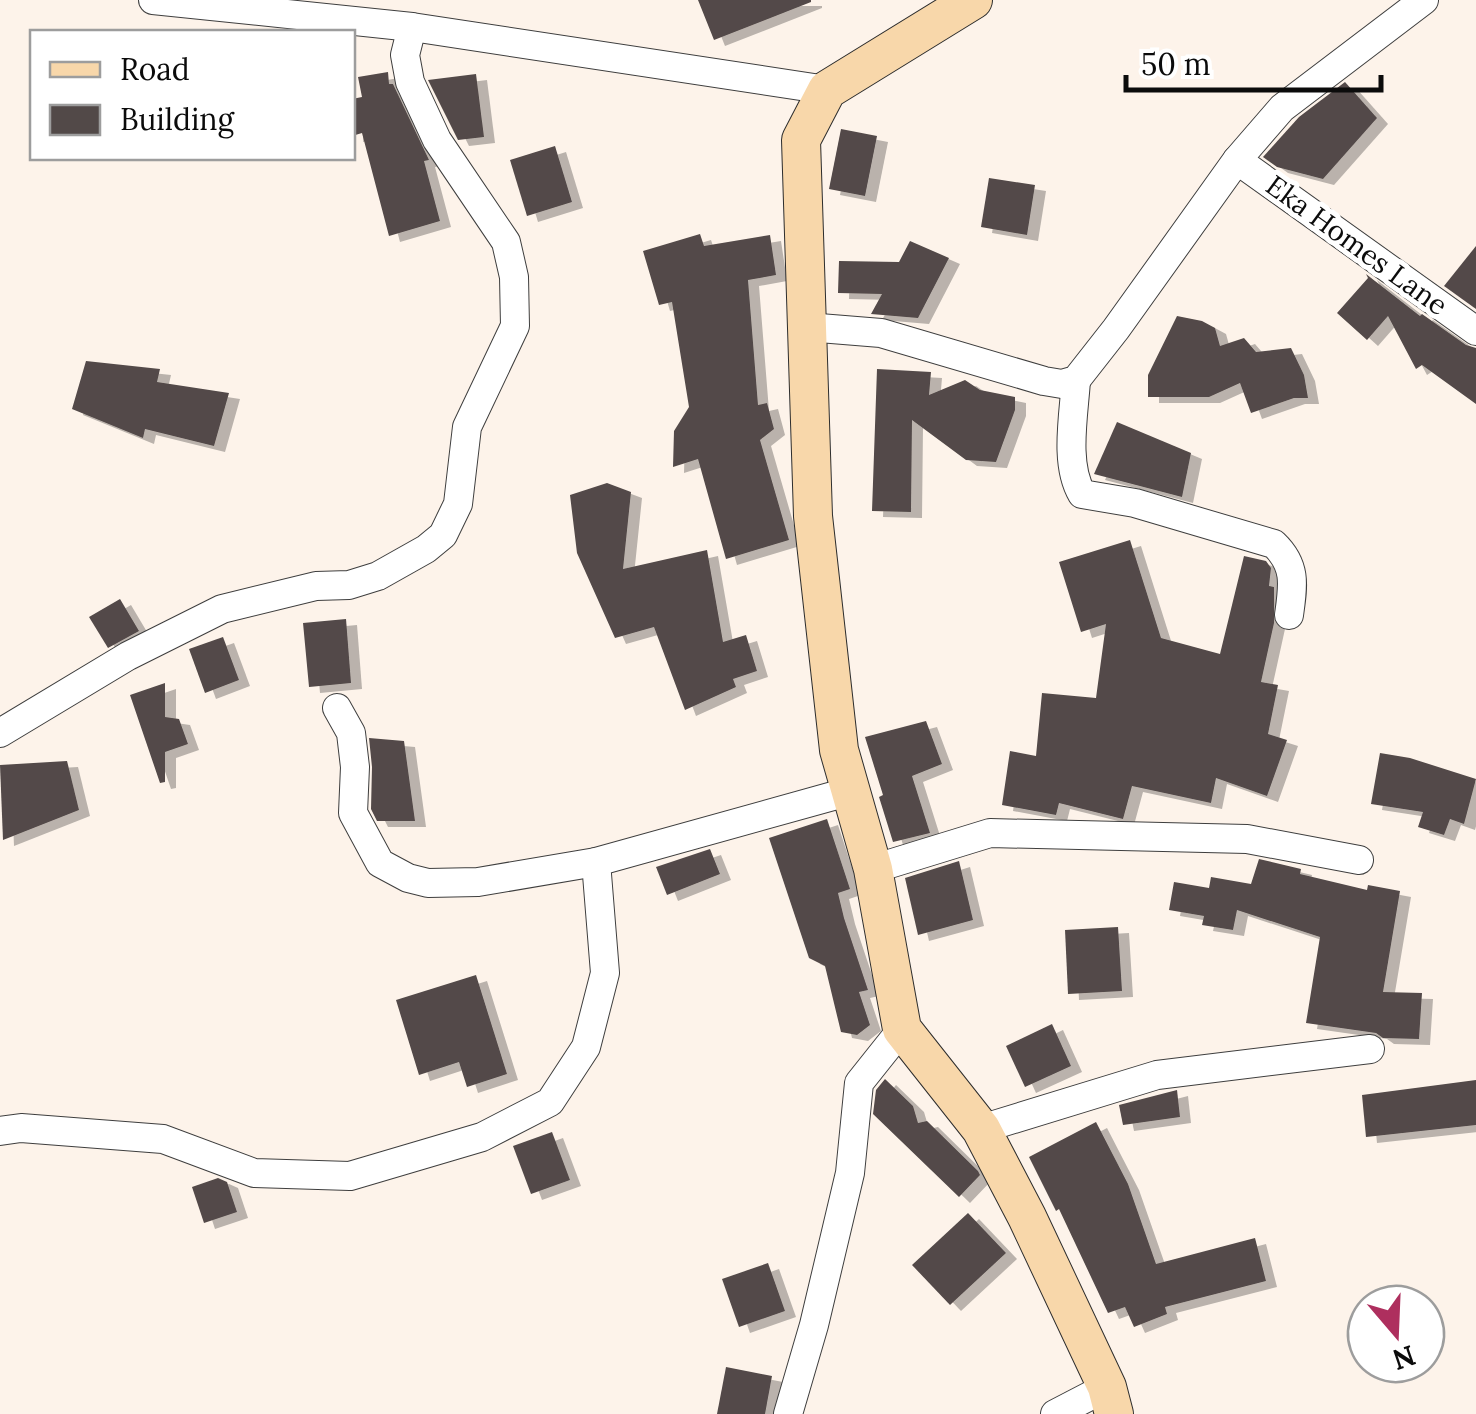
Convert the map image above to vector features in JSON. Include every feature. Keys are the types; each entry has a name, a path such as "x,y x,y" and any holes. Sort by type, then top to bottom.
{"street":[{"path":"153,0 412,27 827,90"},
{"path":"973,0 827,90 801,140 813,516 839,750 874,869 902,1028 981,1129 1027,1217 1110,1400 1055,1414"},
{"path":"1289,615 1293,570 1274,544 1135,504 1082,494 1076,482 1073,450 1076,380 1237,160 1282,108 1424,0"},
{"path":"0,733 128,656 222,609 316,586 349,585 378,576 426,550 443,535 458,504 467,427 515,326 514,277 506,242 437,140 410,82 405,54 412,27"},
{"name":"Eka Homes Lane","path":"1237,160 1476,330"},
{"path":"807,327 881,333 1044,381 1062,384 1076,380"},
{"path":"338,708 351,733 355,767 353,813 380,863 408,878 428,882 478,882 596,862 851,791"},
{"path":"874,869 990,833 1247,840 1360,860"},
{"path":"0,1131 21,1128 163,1139 254,1173 350,1176 482,1137 550,1102 586,1047 605,973 596,862"},
{"path":"788,1414 814,1325 850,1172 859,1083 902,1028"},
{"path":"981,1129 1157,1074 1370,1049"}],"building":[{"path":"698,0 811,0 811,2 714,40"},
{"path":"388,72 389,84 393,84 429,160 424,161 440,221 389,236 362,133 355,135 355,98 362,97 358,77"},
{"path":"476,74 484,137 458,140 428,80"},
{"path":"1345,82 1377,118 1323,179 1277,167 1263,157 1299,117"},
{"path":"841,129 877,136 865,196 829,189"},
{"path":"555,146 572,202 527,216 510,160"},
{"path":"989,178 1035,185 1027,235 981,227"},
{"path":"700,234 704,246 770,235 776,275 748,280 758,405 767,403 774,429 760,440 789,540 726,559 698,459 673,467 674,431 689,407 672,302 659,305 643,251"},
{"path":"910,241 949,258 918,318 871,314 882,294 838,293 839,261 899,262"},
{"path":"1476,246 1476,309 1444,286"},
{"path":"1366,274 1420,316 1476,348 1476,404 1422,365 1416,369 1388,316 1367,340 1337,313 1368,278"},
{"path":"1177,316 1215,328 1220,346 1244,338 1256,352 1291,348 1304,375 1308,398 1294,398 1251,413 1240,383 1209,397 1148,397 1148,375"},
{"path":"86,361 160,369 157,382 229,393 214,446 145,429 143,438 72,409"},
{"path":"877,369 931,372 929,395 965,380 980,390 1015,397 1015,410 996,462 966,460 912,420 911,512 872,511"},
{"path":"1117,422 1191,453 1182,497 1094,474"},
{"path":"607,483 631,492 623,569 707,550 723,642 746,635 757,671 733,679 736,687 685,710 654,627 615,638 577,553 570,495"},
{"path":"1130,540 1161,638 1220,654 1244,556 1266,561 1271,568 1274,623 1261,682 1278,685 1268,734 1287,740 1267,796 1216,778 1211,803 1132,786 1123,819 1059,803 1056,815 1002,805 1010,751 1036,756 1042,693 1096,698 1106,624 1081,632 1059,562"},
{"path":"120,599 139,631 108,648 89,617"},
{"path":"346,619 351,683 309,687 303,623"},
{"path":"223,637 239,680 205,693 189,649"},
{"path":"165,683 165,717 179,719 188,744 165,752 165,782 160,783 130,695"},
{"path":"926,721 942,764 912,776 930,833 893,842 865,737"},
{"path":"369,738 404,741 415,821 377,821 371,809"},
{"path":"1380,753 1410,758 1476,779 1464,824 1450,819 1444,835 1418,827 1423,812 1371,804"},
{"path":"67,761 79,810 3,840 0,765"},
{"path":"827,819 850,889 838,893 868,990 859,992 870,1025 857,1035 841,1032 825,966 809,958 769,838"},
{"path":"710,849 720,874 667,895 656,867"},
{"path":"1259,859 1301,869 1300,874 1367,890 1368,885 1400,891 1383,992 1422,993 1419,1039 1383,1038 1376,1033 1306,1023 1320,937 1237,910 1233,930 1202,925 1204,916 1169,910 1174,882 1209,888 1211,877 1251,884"},
{"path":"959,861 973,920 918,935 905,878"},
{"path":"1118,927 1122,991 1068,994 1065,930"},
{"path":"476,975 507,1074 467,1087 459,1062 419,1075 396,1000"},
{"path":"1052,1024 1071,1066 1025,1087 1006,1046"},
{"path":"885,1079 913,1106 918,1123 927,1121 978,1171 980,1175 959,1197 873,1114 876,1090"},
{"path":"1476,1080 1476,1125 1366,1137 1362,1095"},
{"path":"1177,1090 1180,1117 1123,1125 1119,1105"},
{"path":"1096,1122 1128,1184 1156,1264 1255,1238 1266,1281 1165,1307 1167,1314 1134,1327 1125,1307 1108,1313 1059,1209 1056,1211 1029,1157"},
{"path":"552,1132 570,1180 531,1194 513,1146"},
{"path":"218,1178 227,1182 237,1212 204,1223 192,1187"},
{"path":"968,1213 1006,1253 950,1305 912,1265"},
{"path":"768,1263 785,1311 739,1327 722,1279"},
{"path":"726,1367 772,1376 765,1414 717,1414"}]}
